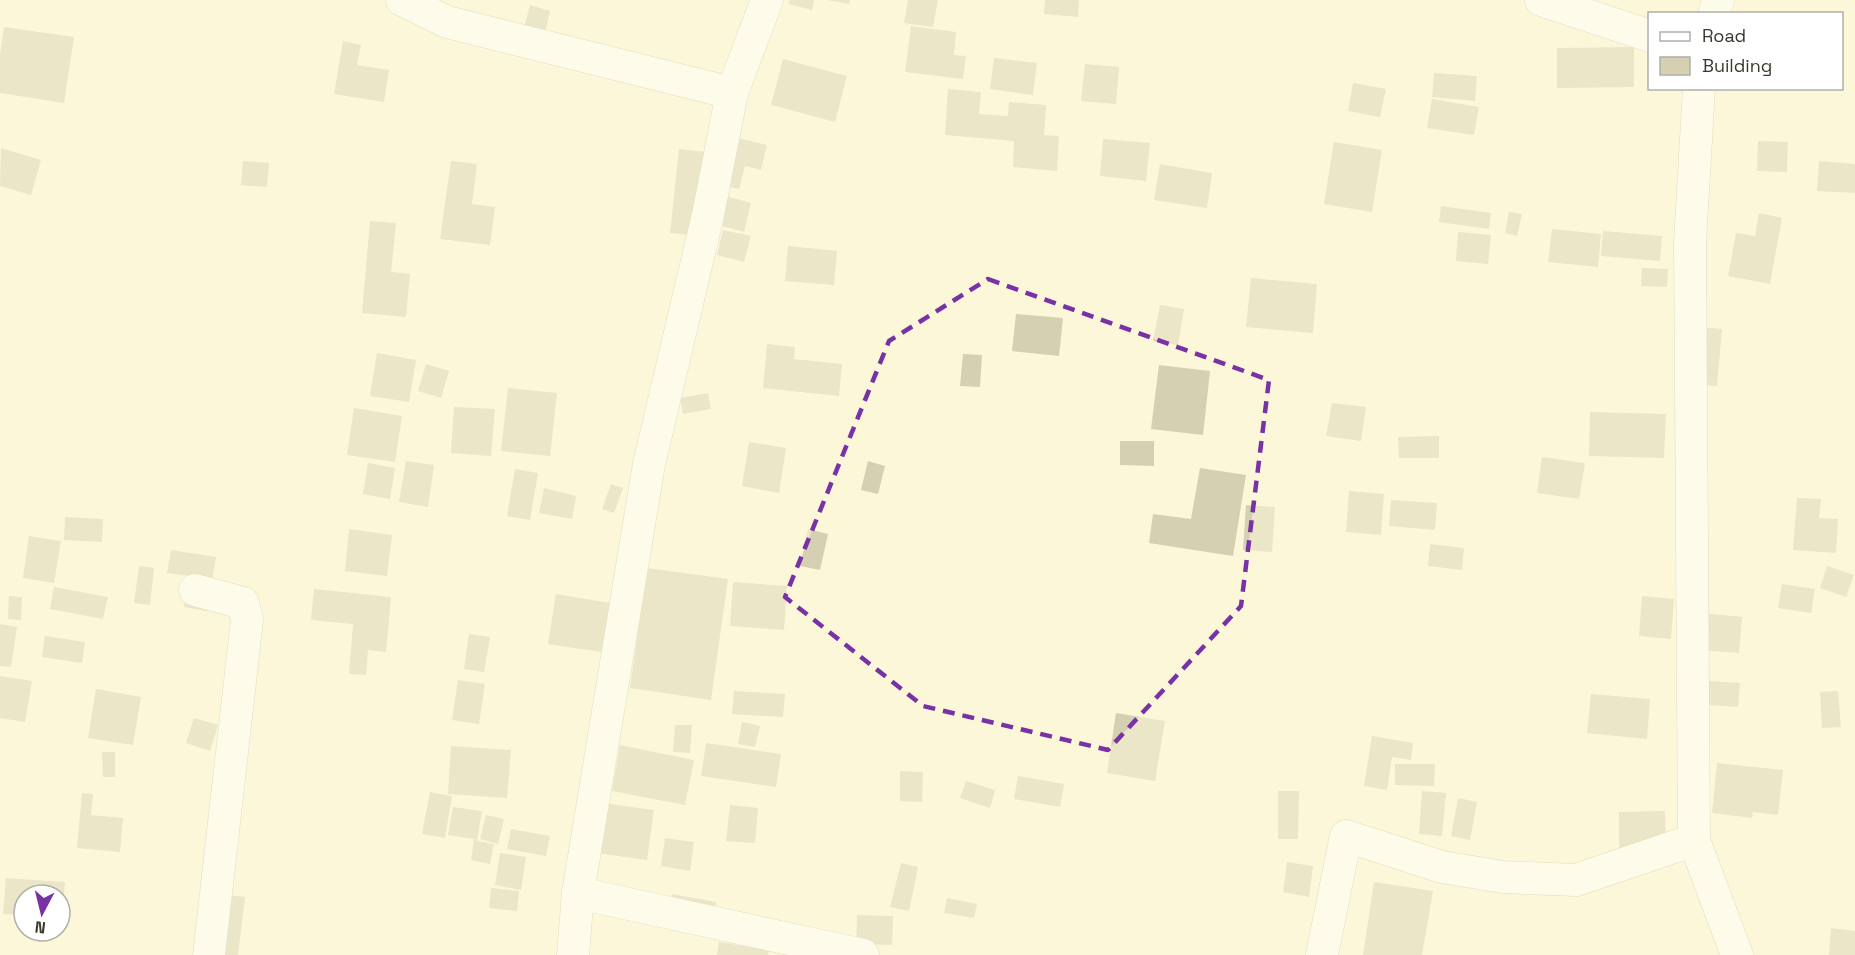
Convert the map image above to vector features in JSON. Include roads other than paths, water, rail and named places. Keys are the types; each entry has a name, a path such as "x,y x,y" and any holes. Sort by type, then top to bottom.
{"street":[{"path":"402,0 447,22 732,93"},
{"path":"573,955 578,893 649,464 708,215 732,93 767,0"},
{"path":"1541,0 1648,35"},
{"path":"1699,90 1690,243 1694,840 1737,955"},
{"path":"195,590 243,603 247,620 210,955"},
{"path":"1323,955 1346,837 1442,867 1503,877 1576,880 1694,840"},
{"path":"578,893 863,955"}]}
